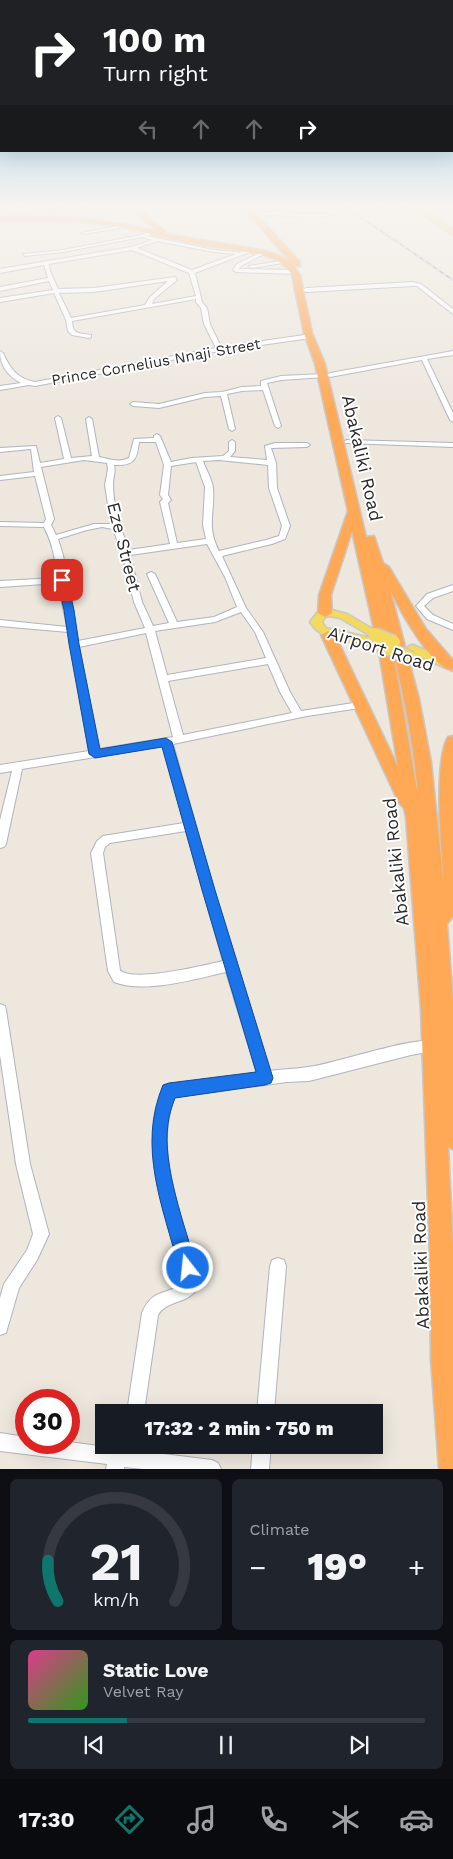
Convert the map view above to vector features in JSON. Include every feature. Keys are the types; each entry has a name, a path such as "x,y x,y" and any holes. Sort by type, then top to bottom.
{"highway":[{"name":"Abakaliki Road","path":"292,273 310,336 326,375 347,442 412,699 423,762 442,1260 443,1360 452,1469"},
{"name":"Abakaliki Road","path":"300,273 326,375 386,652 430,921 453,1138"},
{"path":"325,613 325,595 354,510"},
{"path":"373,548 421,633 434,651 452,669"},
{"path":"328,635 414,818"},
{"path":"453,741 448,762 449,842 453,892"},
{"path":"430,921 453,903"}],"main road":[{"name":"Airport Road","path":"373,638 328,635 319,629 316,622 319,616 335,612 343,615 373,638 452,669"}],"street":[{"path":"48,273 57,291 61,306 69,320 70,330 74,334 89,336"},
{"path":"57,291 110,288 174,278 190,273"},
{"path":"192,273 199,302 204,308 207,324 219,349"},
{"path":"148,306 152,298 174,278"},
{"path":"0,288 50,279"},
{"path":"0,300 116,282"},
{"path":"306,290 414,284 419,285 453,312"},
{"path":"69,320 199,297"},
{"name":"Prince Cornelius Nnaji Street","path":"3,368 31,383 80,376 219,349 310,336"},
{"path":"0,353 3,368"},
{"path":"278,426 263,382 281,378 326,375 453,353"},
{"path":"424,359 453,420"},
{"path":"0,388 31,383"},
{"path":"133,404 159,406 205,395 265,388"},
{"path":"224,394 232,429"},
{"path":"58,418 68,459"},
{"path":"89,418 91,439 96,453 95,458"},
{"path":"0,478 38,470 68,459 95,458 110,462 131,460 136,440 158,436 168,465 164,495 167,500 164,502 174,546"},
{"path":"225,458 232,451 232,442"},
{"path":"347,442 453,445"},
{"path":"218,554 276,540 282,536 285,532 284,520 274,488 272,463 267,447 276,445 307,445"},
{"path":"0,450 34,446 50,519 48,525 59,555 95,754"},
{"path":"168,465 225,458 272,463"},
{"path":"199,460 209,487 207,525 210,541 218,554 242,608 259,632 285,692 298,715"},
{"name":"Eze Street","path":"110,462 112,469 109,485 116,528 126,553 138,602 150,630 179,740"},
{"path":"0,524 48,525"},
{"path":"54,538 103,525 110,525 116,528"},
{"path":"126,553 210,541"},
{"path":"150,574 174,626"},
{"path":"0,584 62,580"},
{"path":"453,588 430,596 423,600 420,606 425,614 435,621 453,627"},
{"path":"74,644 174,626 216,621 226,618 242,608"},
{"path":"0,623 72,630"},
{"path":"163,679 271,660"},
{"path":"0,769 179,740 298,715 360,705"},
{"path":"166,742 265,1078"},
{"path":"0,844 18,766"},
{"path":"190,826 108,839 101,844 97,854 114,971 118,978 138,980 231,965"},
{"path":"0,1010 4,1056 23,1164 41,1234 32,1254 12,1284 0,1327"},
{"path":"137,1404 154,1303 163,1298 182,1294 192,1283 164,1181 160,1124 169,1091 309,1074 411,1049 433,1046"},
{"path":"266,1404 278,1266"},
{"path":"0,1442 212,1469"},
{"path":"260,1469 261,1454"}],"railway":[{"path":"442,273 453,280"}],"route":[{"path":"62,580 72,622 74,644 95,754 166,742 208,890 265,1078 169,1091 160,1124 164,1181 188,1268"}]}
